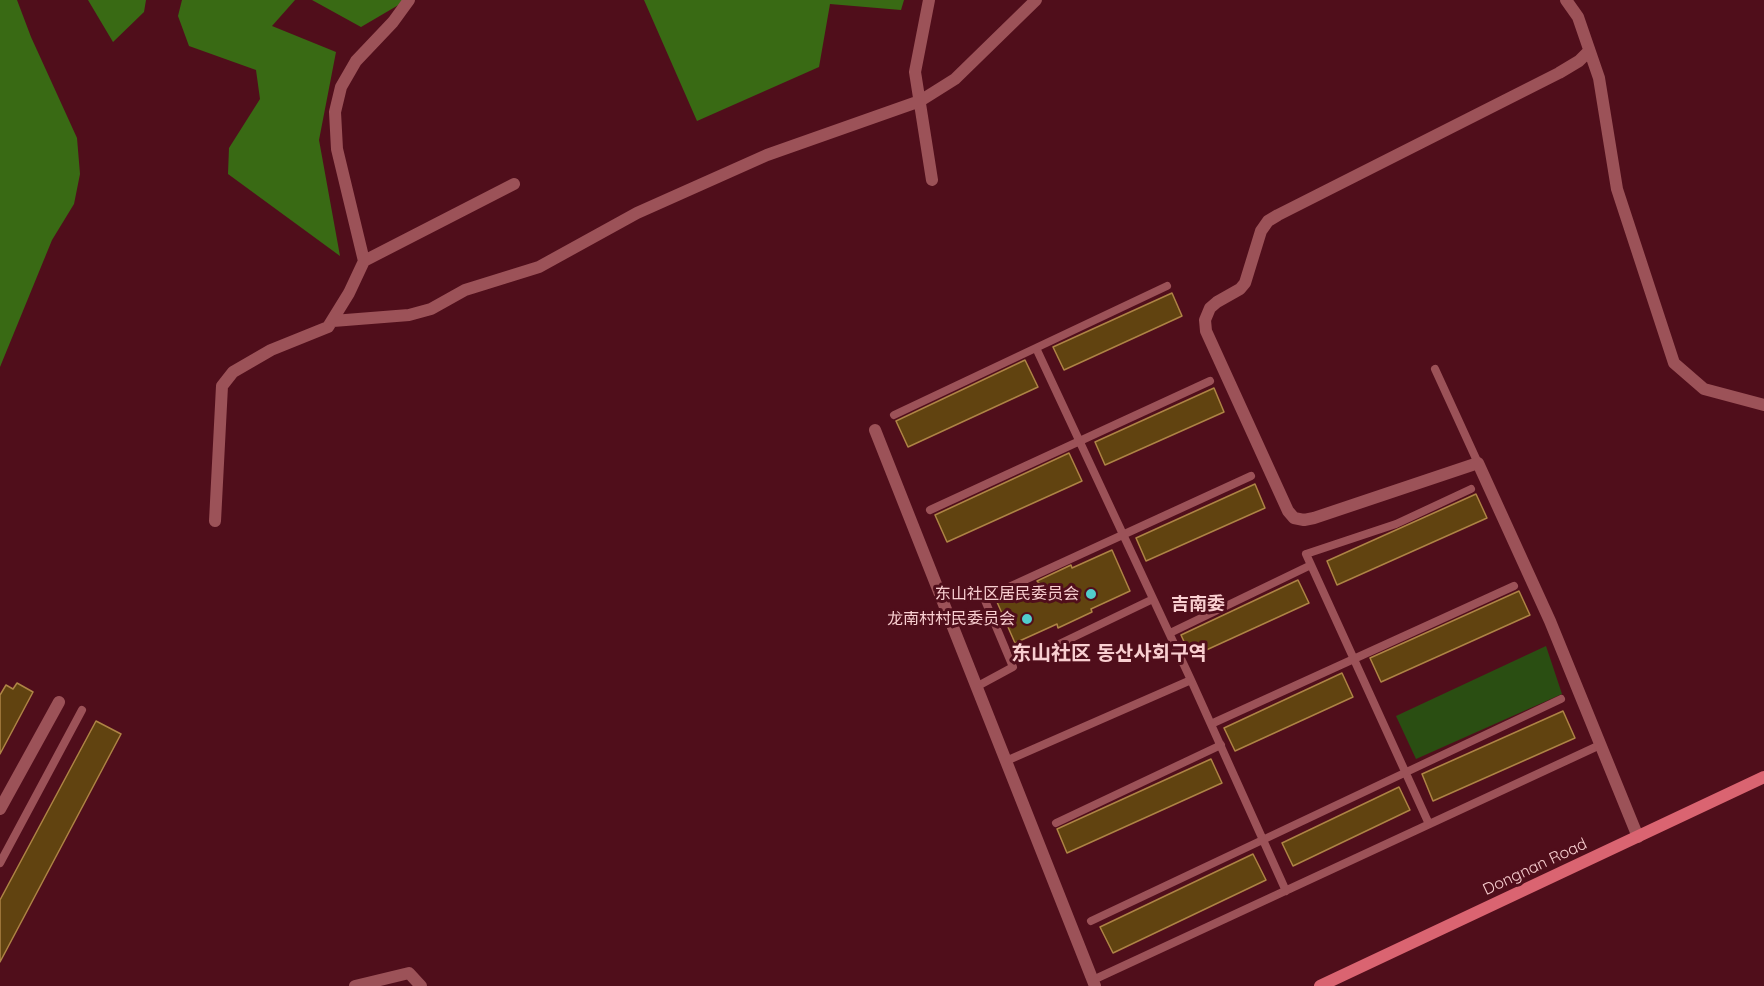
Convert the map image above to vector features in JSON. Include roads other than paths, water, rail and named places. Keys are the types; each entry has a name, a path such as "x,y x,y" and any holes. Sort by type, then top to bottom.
{"main road":[{"name":"Dongnan Road","path":"1320,986 1764,777"}],"street":[{"path":"364,261 337,149 335,112 341,87 356,61 393,22 409,0"},
{"path":"929,0 915,72 932,180"},
{"path":"333,321 409,315 431,309 465,290 540,267 637,213 767,155 920,101 955,79 1036,0"},
{"path":"1566,0 1578,17 1599,78 1617,189 1674,363 1704,389 1764,405"},
{"path":"1589,51 1579,62 1559,73 1268,221 1261,231 1245,283 1240,289 1210,308 1205,320 1206,331 1288,511 1294,518 1304,520 1314,518 1478,463 1550,621 1638,837"},
{"path":"215,521 222,386 233,372 271,350 327,327 333,321 364,261 514,184"},
{"path":"876,430 975,687 1094,983"},
{"path":"0,809 59,702"},
{"path":"355,986 409,973 421,986"}],"lane":[{"path":"894,415 1167,286"},
{"path":"1036,348 1170,633 1286,891"},
{"path":"1435,369 1478,463"},
{"path":"930,510 1210,381"},
{"path":"1007,588 1251,476"},
{"path":"1429,824 1306,554 1396,524 1471,489"},
{"path":"1170,633 1311,565"},
{"path":"1211,724 1514,586"},
{"path":"975,687 1013,667 984,598"},
{"path":"1030,658 1153,599"},
{"path":"1006,761 1191,680"},
{"path":"1091,921 1561,699"},
{"path":"1,857 82,710"},
{"path":"1056,823 1221,745"},
{"path":"1094,983 1600,745"}],"place":[{"name":"东山社区居民委员会","path":"1091,594"},
{"name":"龙南村村民委员会","path":"1027,619"}],"district":[{"name":"吉南委","path":"1198,605"},
{"name":"东山社区 동산사회구역","path":"1109,654"}]}
